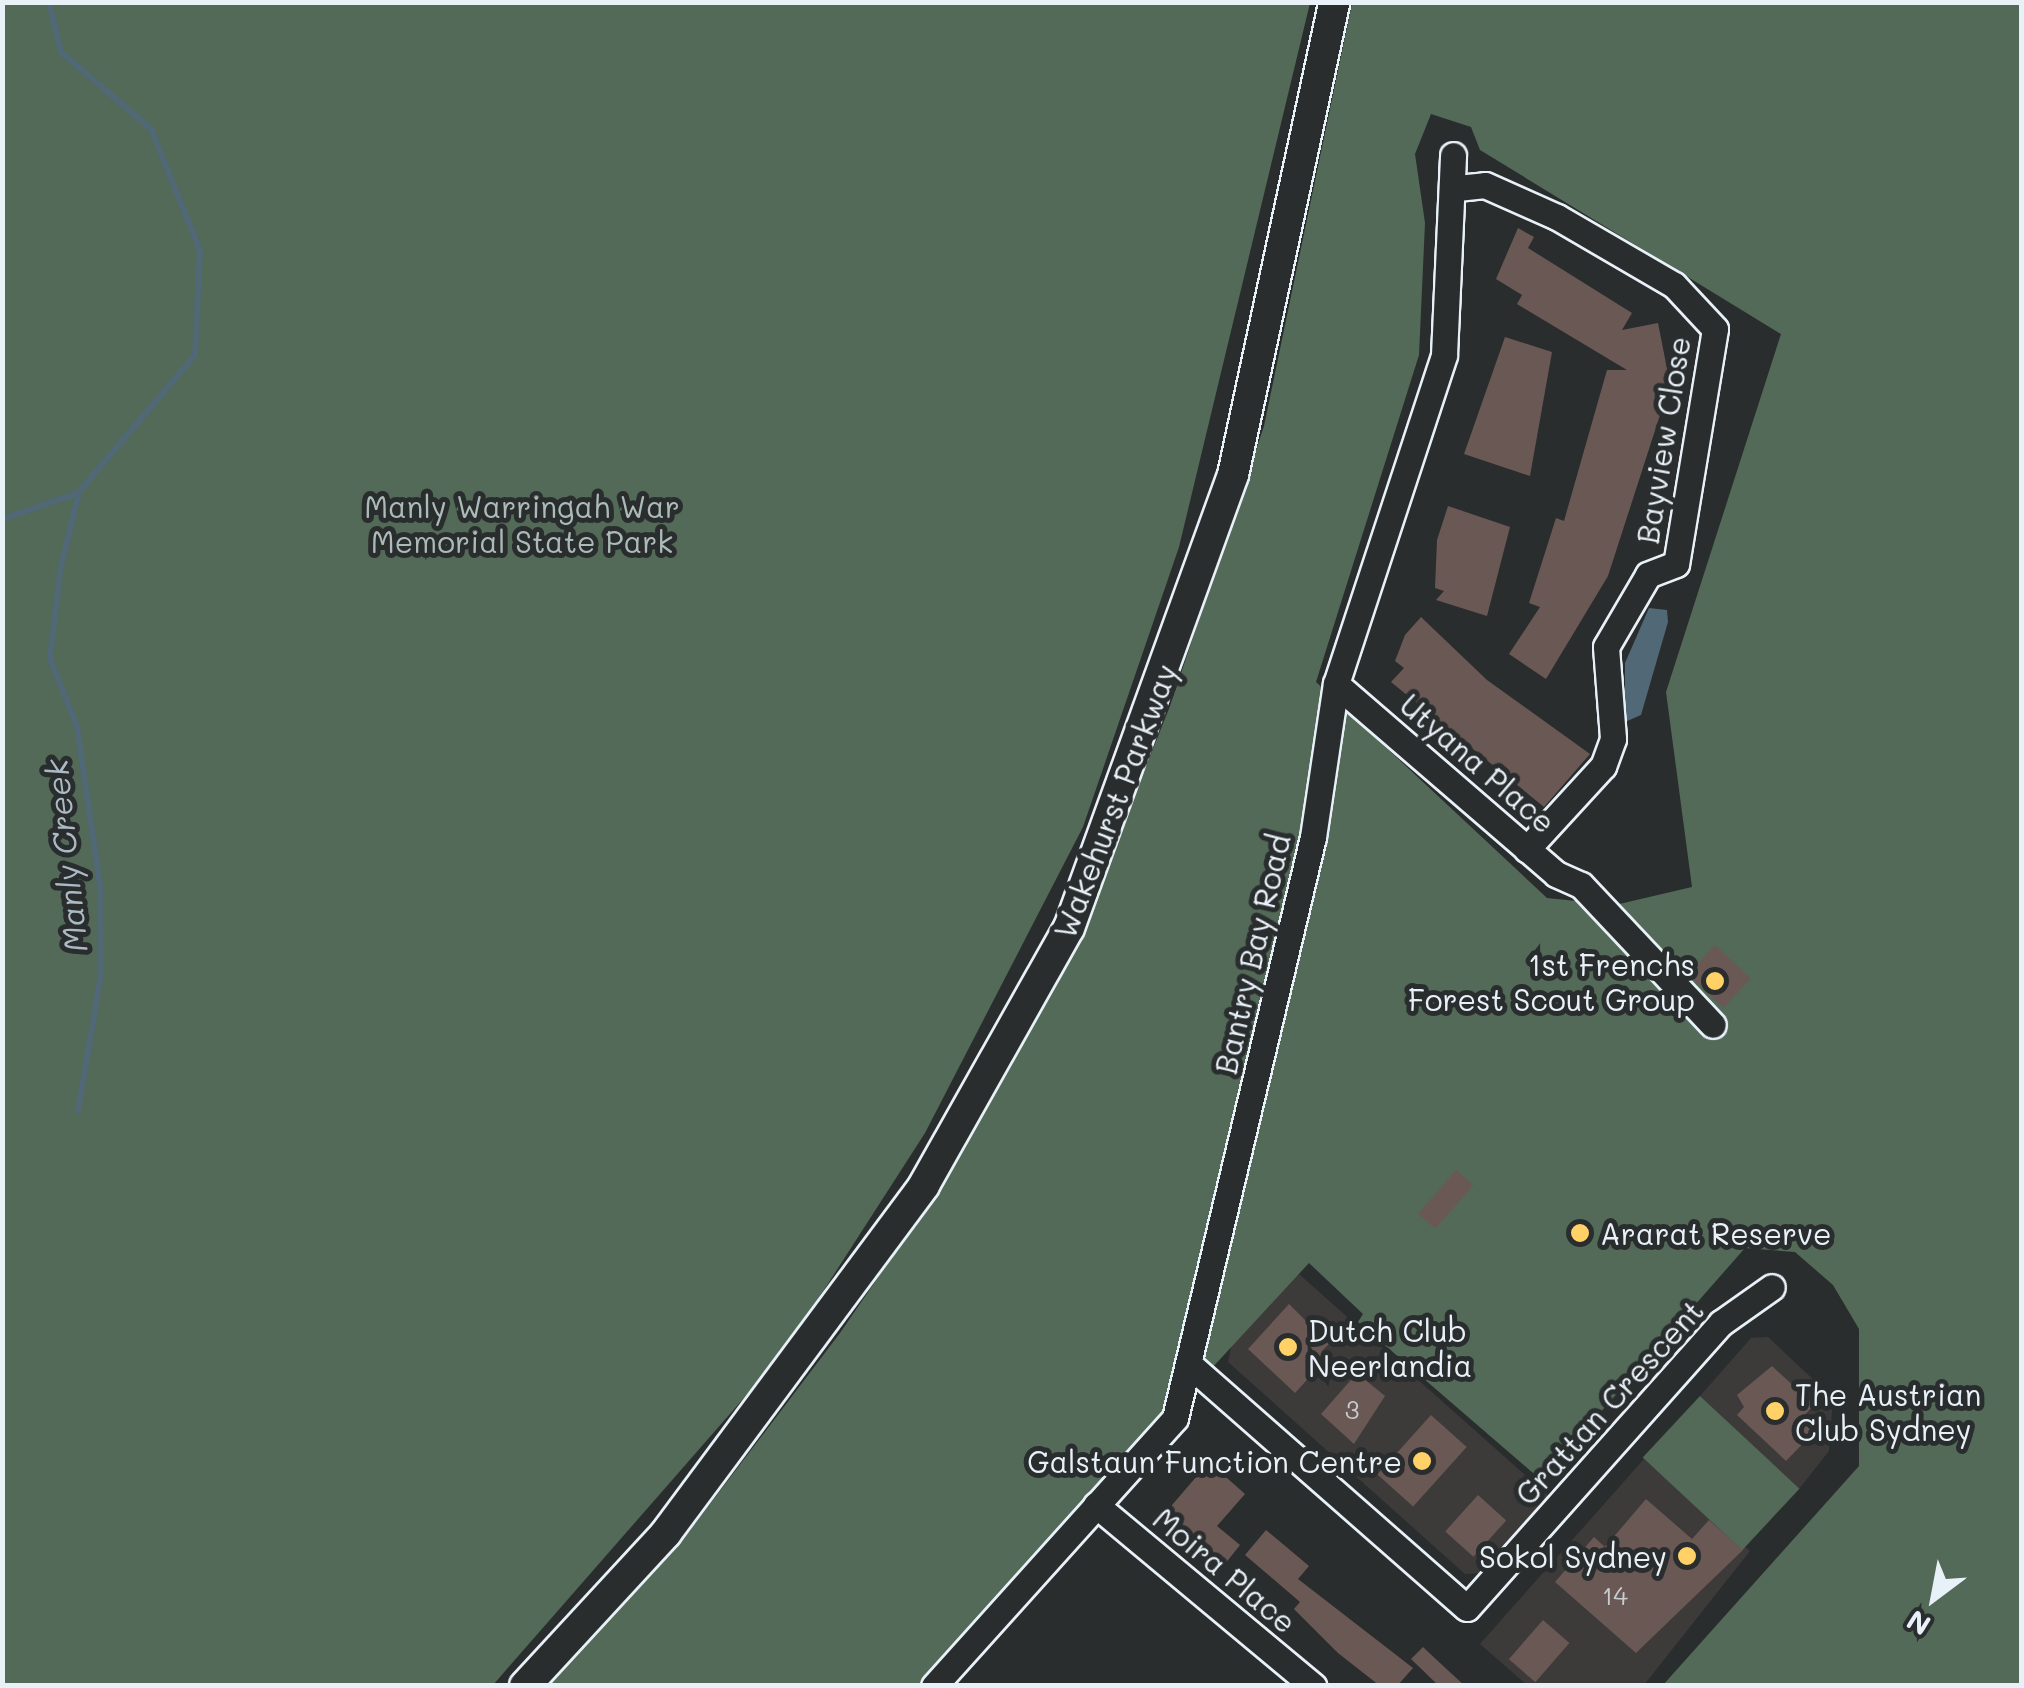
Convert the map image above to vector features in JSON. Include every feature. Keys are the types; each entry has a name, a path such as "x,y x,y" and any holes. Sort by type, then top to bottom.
{"main road":[{"name":"Wakehurst Parkway","path":"525,1686 666,1533 924,1185 1069,928 1233,475 1334,2"}],"street":[{"name":"Bantry Bay Road","path":"934,1686 1174,1418 1190,1365 1312,837 1336,684 1444,355 1457,188 1453,155"},
{"name":"Bayview Close","path":"1457,188 1516,194 1704,310 1715,354 1676,564 1648,574 1606,647 1613,739 1603,766 1527,849"},
{"name":"Utyana Place","path":"1336,684 1527,849 1581,885 1713,1025"},
{"name":"Grattan Crescent","path":"1190,1365 1467,1608 1721,1323 1772,1287"},
{"name":"Moira Place","path":"1096,1505 1313,1686"}],"shaded area":[{"path":"1254,1234 1551,1498 1485,1573 1465,1574 1228,1362"},
{"path":"1768,1337 1833,1398 1829,1451 1799,1489 1700,1396 1751,1338"},
{"path":"1644,1459 1750,1551 1644,1685 1527,1685 1480,1644"}],"green space":[{"name":"Manly Warringah War Memorial State Park","path":"2,3 1310,3 1179,547 1083,827 925,1133 784,1352 493,1685 3,1685"},
{"path":"1352,3 2021,3 2021,1685 1663,1685 1859,1466 1859,1329 1833,1285 1795,1252 1745,1248 1541,1480 1358,1322 1363,1314 1309,1263 919,1685 542,1686 688,1533 840,1333 946,1178 1084,923 1170,706 1264,426","holes":["1431,114 1471,127 1480,150 1781,334 1666,692 1692,887 1615,905 1547,898 1316,682 1419,355 1425,223 1415,154"]},
{"path":"1700,1396 1799,1489 1742,1550 1643,1457"}],"water":[{"path":"1649,608 1667,610 1668,622 1641,715 1625,722 1625,663"}],"building":[{"path":"1518,228 1534,237 1528,248 1632,313 1622,330 1658,323 1670,384 1608,576 1546,679 1509,654 1540,607 1529,603 1556,518 1564,521 1607,370 1627,370 1517,304 1522,295 1496,279"},
{"path":"1505,337 1552,352 1530,476 1464,454"},
{"path":"1448,506 1510,527 1487,616 1436,600 1444,591 1435,588 1437,540"},
{"path":"1421,617 1487,680 1590,754 1544,807 1391,682 1404,668 1395,661 1405,635"},
{"name":"1st Frenchs Forest Scout Group","path":"1715,945 1751,978 1724,1008 1688,974"},
{"path":"1456,1170 1473,1185 1435,1229 1418,1214"},
{"name":"Dutch Club Neerlandia","path":"1289,1304 1329,1344 1321,1352 1327,1358 1295,1393 1248,1349"},
{"name":"The Austrian Club Sydney","path":"1772,1366 1814,1405 1800,1420 1814,1432 1786,1461 1737,1415 1744,1407 1737,1395"},
{"path":"1357,1373 1385,1396 1354,1444 1321,1414"},
{"name":"Galstaun Function Centre","path":"1431,1415 1467,1447 1413,1507 1377,1474"},
{"path":"1209,1462 1245,1494 1217,1526 1240,1545 1225,1564 1160,1519"},
{"path":"1478,1495 1506,1520 1473,1557 1445,1531"},
{"path":"1646,1499 1692,1539 1709,1520 1743,1550 1636,1653 1555,1582 1594,1537 1605,1547"},
{"path":"1266,1530 1309,1566 1298,1579 1413,1668 1397,1686 1380,1686 1338,1653 1294,1609 1300,1602 1245,1555"},
{"path":"1543,1620 1569,1643 1535,1682 1509,1659"},
{"path":"1423,1647 1465,1686 1439,1686 1411,1659"}],"waterway":[{"name":"Manly Creek","path":"49,2 61,52 151,129 200,250 195,355 79,492 60,572 50,659 77,726 100,886 101,974 78,1111"},
{"path":"2,519 78,493"}],"place":[{"name":"1st Frenchs Forest Scout Group","path":"1715,981"},
{"name":"Ararat Reserve","path":"1580,1233"},
{"name":"Dutch Club Neerlandia","path":"1288,1347"},
{"name":"The Austrian Club Sydney","path":"1775,1411"},
{"name":"Galstaun Function Centre","path":"1422,1461"},
{"name":"Sokol Sydney","path":"1687,1556"}]}
